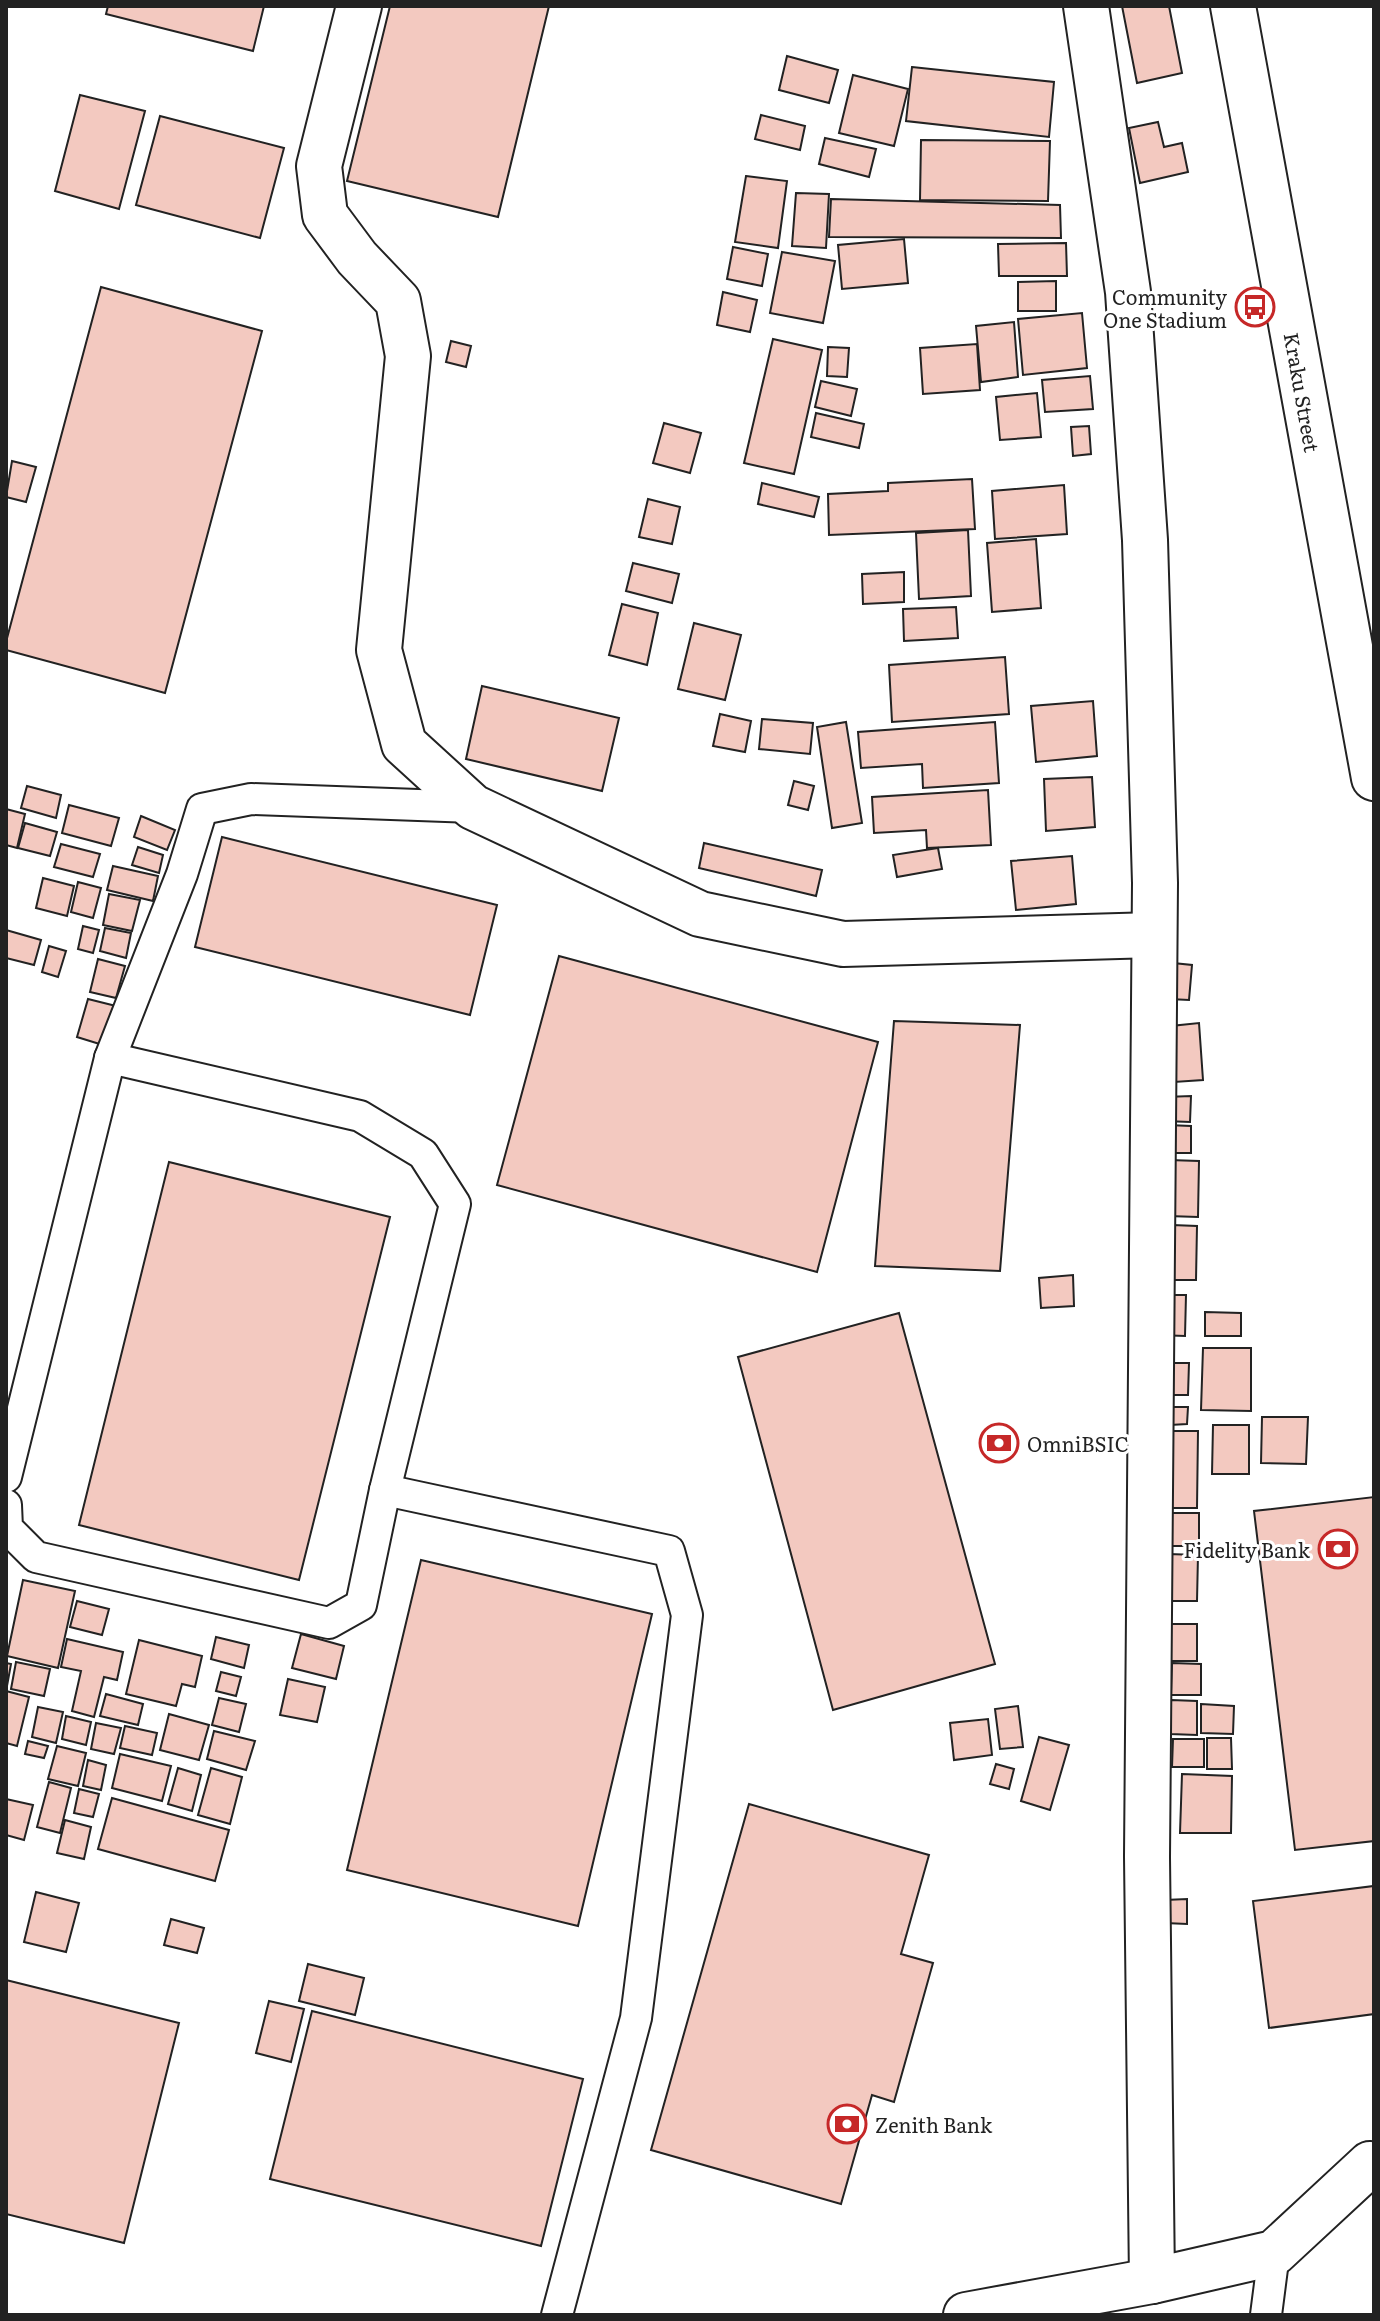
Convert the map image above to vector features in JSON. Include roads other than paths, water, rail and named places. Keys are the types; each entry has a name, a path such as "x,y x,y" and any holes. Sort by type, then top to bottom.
{"street":[{"path":"359,6 319,166 325,215 357,258 398,301 408,356 379,650 404,744 473,807 700,914 843,944 1154,935"},
{"path":"1086,6 1129,308 1145,540 1154,935 1147,1841 1152,2281"},
{"name":"Kraku Street","path":"1233,6 1374,778"},
{"path":"966,2315 1152,2281 1274,2253 1373,2169"}],"lane":[{"path":"6,1477 110,1058 182,874 202,809 251,799 473,807"},
{"path":"6,1505 7,1528 36,1557 329,1623 361,1605 385,1490 455,1204 423,1154 360,1116 110,1058"},
{"path":"385,1490 669,1551 687,1615 636,2018 557,2315"},
{"path":"1266,2315 1274,2253"}],"place":[{"name":"Community One Stadium","path":"1255,307"},
{"name":"OmniBSIC","path":"999,1443"},
{"name":"Fidelity Bank","path":"1338,1549"},
{"name":"Zenith Bank","path":"847,2124"}]}
